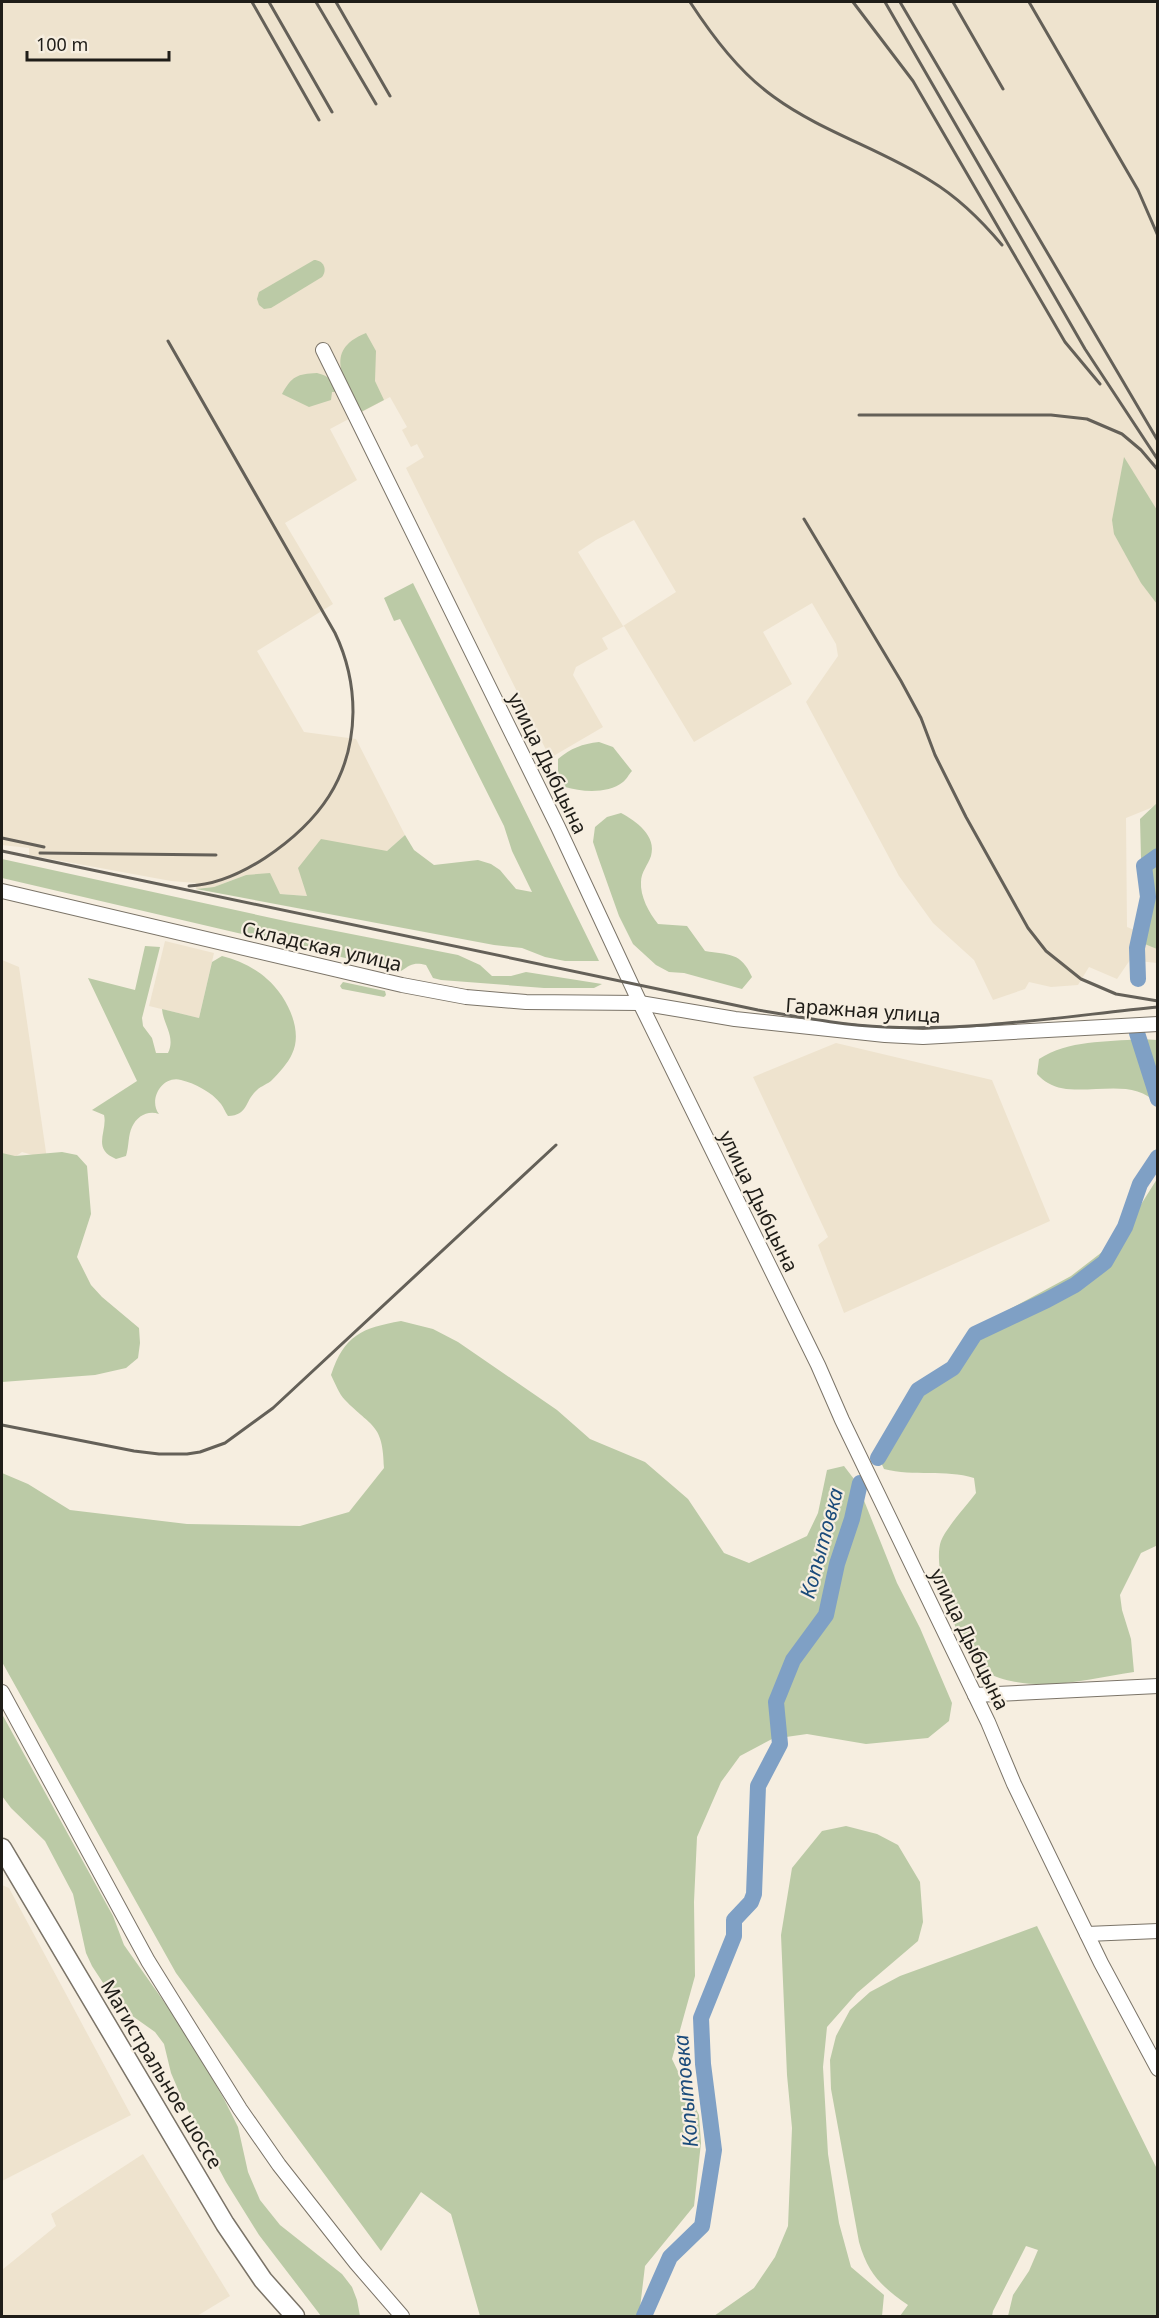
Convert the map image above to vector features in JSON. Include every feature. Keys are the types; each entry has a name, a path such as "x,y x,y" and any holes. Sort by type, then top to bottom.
{"main road":[{"name":"Магистральное шоссе","path":"2,1848 225,2224 263,2280 295,2316"}],"street":[{"name":"улица Дыбцына","path":"323,350 558,827 640,1003 818,1365 842,1420 975,1695 1014,1784 1087,1934 1158,2069"},
{"name":"Складская улица","path":"2,891 340,971 466,997 526,1002 640,1003"},
{"name":"Гаражная улица","path":"640,1003 735,1019 923,1037 1158,1024"},
{"path":"975,1695 1158,1686"},
{"path":"2,1692 148,1961 240,2109 262,2142 329,2228 377,2289 402,2316"},
{"path":"1087,1934 1158,1930"}],"shaded area":[{"path":"2,2 1157,2 1158,805 1126,818 1127,927 1157,939 1157,963 1130,960 1117,979 1089,967 1078,985 1051,987 1029,982 1025,989 993,1000 974,960 933,923 899,876 806,702 838,656 836,644 812,603 763,632 792,684 694,742 624,626 602,638 608,649 576,667 573,675 603,727 550,758 406,468 424,457 417,444 411,447 402,430 407,427 390,397 330,429 357,480 285,523 333,604 257,651 304,732 356,739 405,835 387,851 308,896 280,894 246,875 214,887 196,889 196,883 171,881 29,855 29,848 2,845","holes":["634,520 676,592 623,626 578,552"]},
{"path":"165,941 214,953 199,1018 149,1006"},
{"path":"2,960 19,967 47,1159 22,1152 2,1166"},
{"path":"836,1043 992,1080 1050,1221 844,1313 818,1245 828,1237 753,1077"},
{"path":"2,1885 9,1888 131,2115 2,2181"},
{"path":"143,2154 230,2296 197,2316 2,2316 2,2270 56,2226 51,2214"}],"green space":[{"path":"314,260 324,266 325,271 322,277 271,308 264,309 259,305 257,299 259,292"},
{"path":"366,333 376,351 375,381 384,400 361,412 344,379 341,358 344,349 352,340"},
{"path":"317,373 332,382 335,392 332,392 331,400 309,407 282,394 296,377"},
{"path":"1124,457 1157,510 1157,604 1141,583 1114,534 1112,520"},
{"path":"413,583 599,961 565,961 545,957 522,948 494,945 196,889 214,887 246,875 270,873 280,894 307,896 298,868 321,839 387,851 405,835 414,850 434,865 478,860 500,870 516,889 532,892 512,851 504,826 400,619 394,621 384,598"},
{"path":"599,742 613,747 632,771 623,782 610,789 587,791 565,787 558,774 558,759 577,747"},
{"path":"1157,803 1157,949 1135,940 1142,897 1140,819"},
{"path":"621,813 639,825 651,842 651,856 641,878 641,887 646,904 655,920 658,924 687,926 705,951 728,954 739,959 752,977 742,989 684,973 669,972 656,965 633,944 619,916 593,842 595,827 607,817"},
{"path":"2,859 290,922 458,955 480,965 492,976 511,976 526,972 602,984 594,988 544,988 441,980 433,978 426,965 422,964 413,964 401,971 2,878"},
{"path":"145,946 160,947 142,1018 143,1026 152,1038 156,1053 168,1053 171,1041 162,1009 199,1018 212,962 222,956 252,968 281,994 294,1024 295,1045 280,1071 257,1090 243,1110 235,1115 228,1116 217,1100 197,1086 181,1080 168,1081 156,1096 156,1108 159,1114 147,1113 134,1123 126,1156 116,1159 108,1155 102,1145 104,1115 92,1110 137,1081 88,978 135,990"},
{"path":"343,982 385,991 386,995 384,997 342,989 340,986"},
{"path":"1157,1040 1157,1104 1146,1095 1133,1090 1060,1088 1037,1074 1039,1059 1063,1048 1088,1043"},
{"path":"62,1152 77,1155 87,1166 91,1214 77,1257 91,1285 139,1328 138,1358 126,1368 95,1375 2,1382 2,1153 15,1156"},
{"path":"1157,1179 1158,1545 1141,1553 1120,1595 1131,1639 1134,1672 1057,1684 1026,1683 1000,1678 981,1669 964,1646 949,1609 940,1570 941,1541 976,1493 974,1478 963,1475 907,1473 884,1469 878,1456 882,1441 952,1357 999,1315 1071,1276 1128,1232 1140,1206"},
{"path":"401,1321 433,1329 458,1342 557,1410 590,1439 645,1462 688,1499 724,1553 749,1563 807,1536 818,1513 827,1470 844,1466 857,1483 897,1583 920,1628 952,1703 949,1721 928,1738 866,1744 807,1734 772,1739 740,1756 721,1782 697,1837 694,1902 695,1976 672,2059 699,2115 701,2143 694,2206 645,2266 639,2316 480,2316 451,2214 421,2192 381,2251 176,1973 2,1662 2,1473 28,1484 70,1510 187,1524 300,1526 349,1512 384,1468 383,1453 381,1442 374,1428 343,1398 331,1375 342,1351 356,1336 375,1327"},
{"path":"2,1714 113,1916 124,1945 186,2033 224,2099 238,2127 248,2172 260,2200 280,2225 342,2274 352,2287 360,2316 321,2316 259,2235 226,2182 183,2101 171,2073 164,2044 155,2032 131,2015 109,1992 92,1966 86,1953 73,1894 45,1841 2,1796"},
{"path":"846,1826 877,1834 898,1845 920,1882 923,1922 918,1941 857,1993 827,2027 823,2067 828,2154 839,2223 851,2267 884,2295 882,2316 714,2316 754,2288 775,2257 788,2226 792,2128 787,2075 781,1935 792,1868 822,1831"},
{"path":"1037,1926 1157,2169 1157,2316 1008,2316 1013,2295 1029,2271 1038,2250 1026,2246 992,2316 900,2316 908,2305 877,2279 867,2263 859,2242 831,2089 830,2060 836,2036 850,2010 870,1992 900,1976"}],"waterway":[{"name":"Копытовка","path":"1138,979 1137,948 1148,897 1144,866 1158,856"},
{"name":"Копытовка","path":"1137,1033 1158,1099"},
{"name":"Копытовка","path":"878,1458 918,1390 953,1368 975,1334 1075,1285 1105,1262 1125,1227 1140,1184 1158,1157"},
{"name":"Копытовка","path":"644,2316 670,2257 702,2226 714,2150 703,2064 701,2018 734,1936 734,1920 751,1902 754,1894 758,1786 780,1744 776,1702 793,1660 826,1615 837,1564 852,1519 860,1483"}],"railway":[{"path":"252,2 319,120"},
{"path":"269,2 332,112"},
{"path":"316,2 376,104"},
{"path":"336,2 390,96"},
{"path":"690,2 728,54 774,97 832,131 892,159 941,188 969,210 1002,245"},
{"path":"853,2 913,81 1065,342 1100,384"},
{"path":"885,2 1085,349 1158,460"},
{"path":"900,2 1158,441"},
{"path":"953,2 1003,89"},
{"path":"1029,2 1138,190 1158,236"},
{"path":"168,341 335,633 346,662 353,702 351,736 346,758 339,778 316,813 284,844 247,869 219,881 189,886"},
{"path":"859,415 1051,415 1087,419 1122,434 1141,450 1158,470"},
{"path":"804,519 901,681 921,718 935,755 966,817 1028,928 1046,951 1081,979 1116,994 1158,1001"},
{"path":"2,838 44,847"},
{"path":"2,851 758,1010 837,1023 885,1027 953,1027 1158,1007"},
{"path":"40,853 216,855"},
{"path":"2,1425 159,1454 200,1452 225,1443 273,1408 556,1145"}]}
